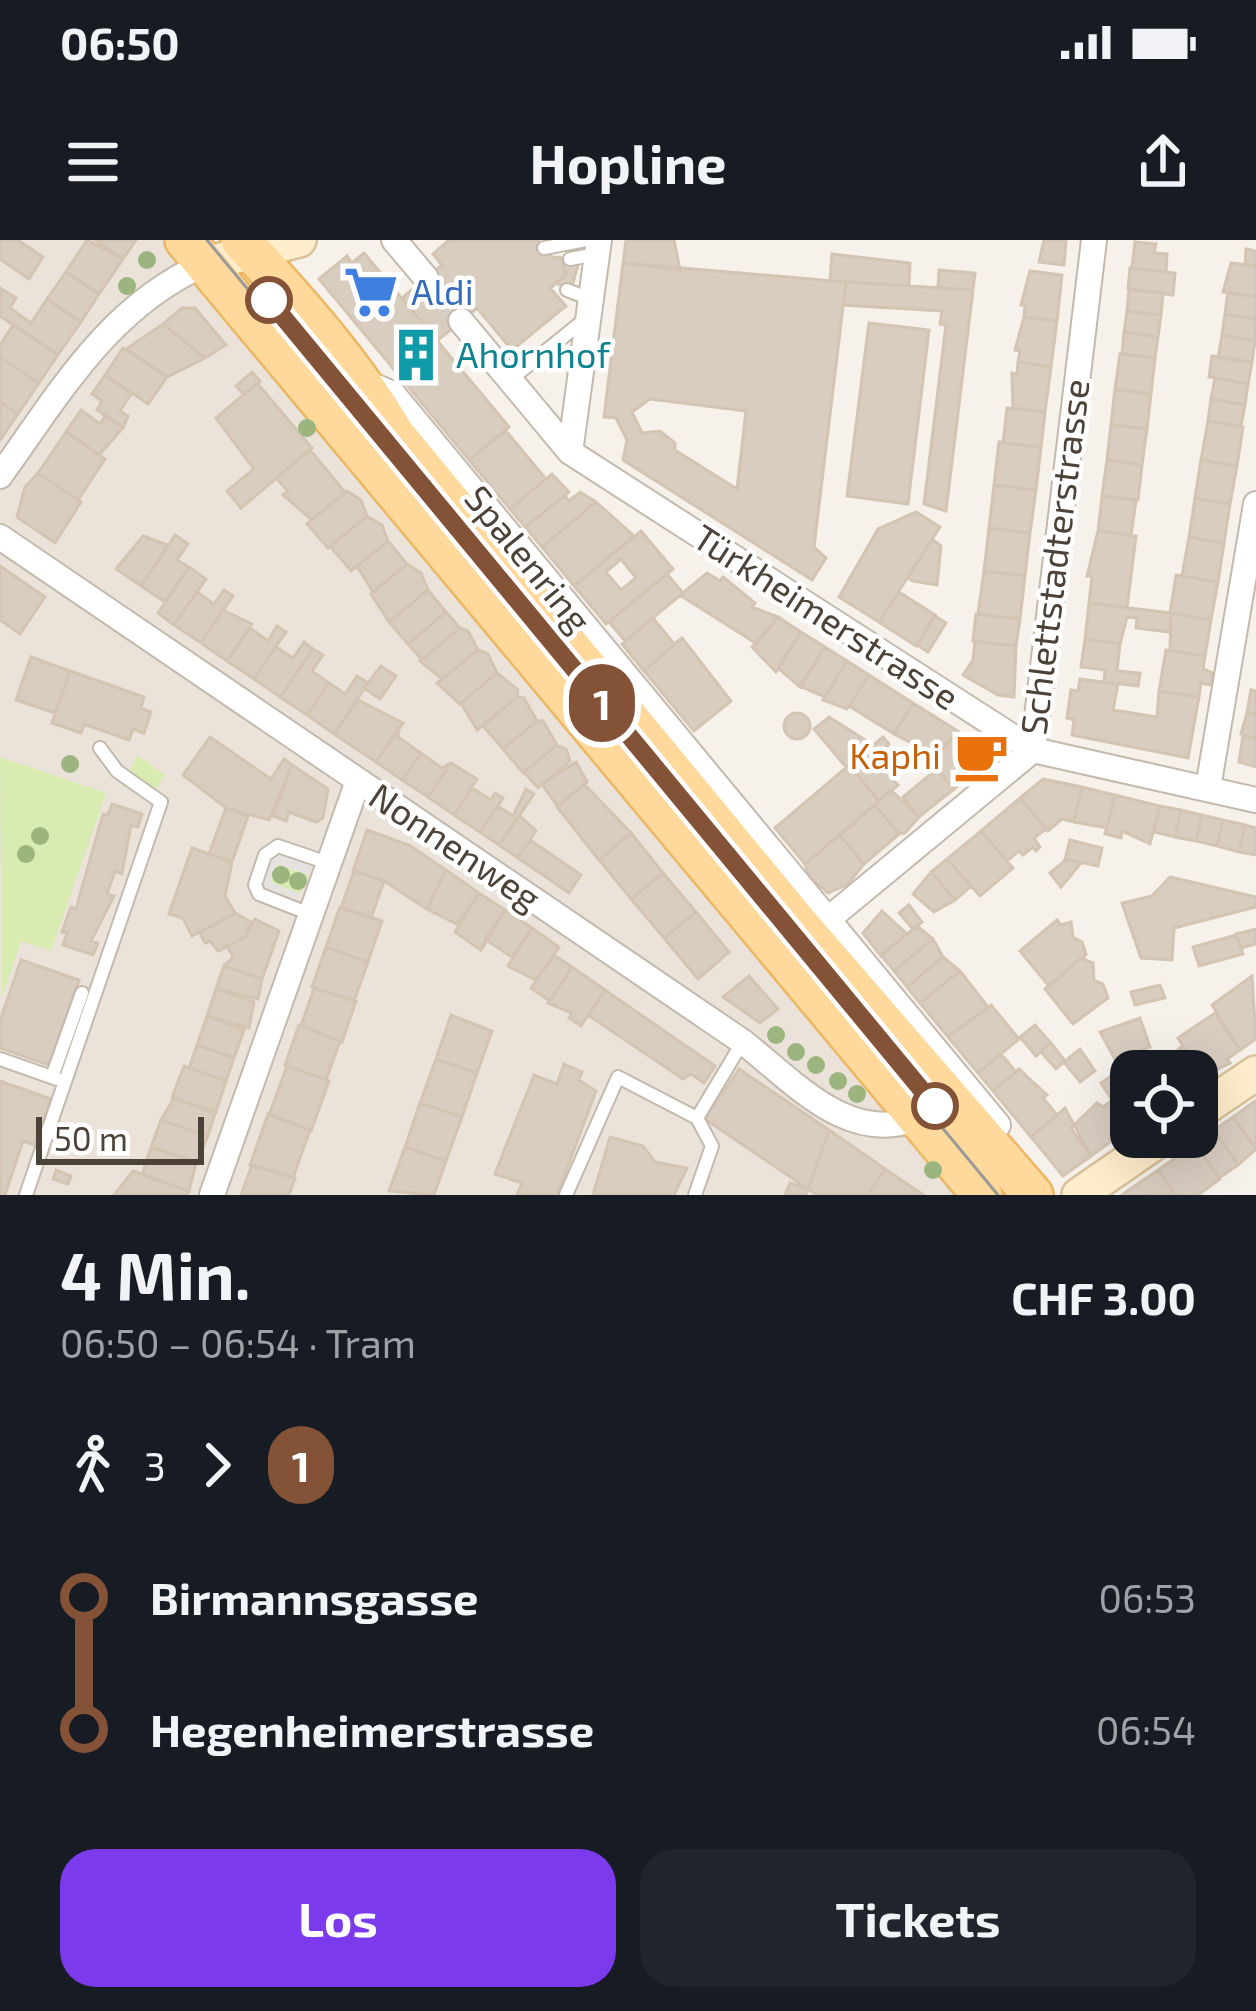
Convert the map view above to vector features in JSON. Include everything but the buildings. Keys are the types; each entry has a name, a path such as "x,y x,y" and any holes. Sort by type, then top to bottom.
{"main road":[{"name":"Spalenring","path":"246,246 363,381 395,436 823,953 974,1121 1033,1195"},
{"name":"Spalenring","path":"195,252 982,1195"}],"street":[{"path":"0,476 112,327 195,252 298,240"},
{"path":"394,240 426,278"},
{"name":"Schlettstadterstrasse","path":"826,922 1034,750 1094,240"},
{"path":"570,452 582,302 594,244"},
{"name":"Türkheimerstrasse","path":"461,321 570,452 1034,750 1256,800"},
{"name":"Spalenring","path":"363,381 393,394 1039,1175 1048,1195"},
{"path":"1208,788 1256,504"},
{"name":"Nonnenweg","path":"0,537 743,1042 823,1105 864,1126 917,1118"},
{"path":"212,1195 358,781"},
{"path":"1218,1099 1256,1073"},
{"path":"1079,1195 1133,1158"}],"lane":[{"path":"544,248 594,244"},
{"path":"570,259 594,244"},
{"path":"511,380 582,302"},
{"path":"58,1079 160,802 117,771 100,748"},
{"path":"311,914 260,893 255,885 265,854 278,846 329,863"},
{"path":"26,1195 82,992"},
{"path":"697,1118 743,1042"},
{"path":"0,1059 58,1079"},
{"path":"566,1195 618,1077 697,1118 712,1146 695,1195"}],"shaded area":[{"path":"0,240 171,240 971,1195 0,1195"},
{"path":"274,852 311,866 308,875 277,864 271,882 300,894 297,902 260,889"}],"green space":[{"path":"137,755 165,775 150,798 122,786"},
{"path":"0,757 106,793 51,951 21,941 2,997"},
{"path":"278,864 308,875 300,894 270,882"}],"tunnel":[{"path":"426,278 461,321"}],"tram line":[{"path":"207,240 998,1195"},
{"name":"1","path":"269,300 935,1106"}],"place":[{"name":"Aldi","path":"371,292"},
{"name":"Ahornhof","path":"416,355"},
{"name":"Kaphi","path":"981,756"}]}
